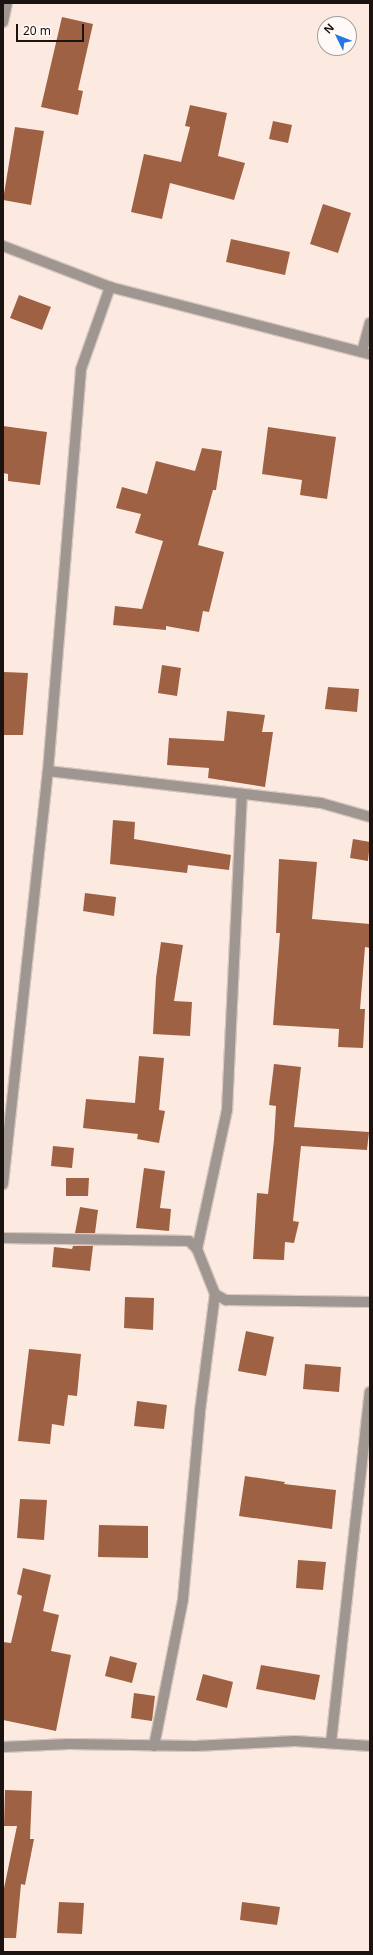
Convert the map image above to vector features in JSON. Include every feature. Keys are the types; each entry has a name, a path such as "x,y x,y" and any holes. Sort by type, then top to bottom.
{"street":[{"path":"3,22 7,3"},
{"path":"3,246 110,287 366,353 370,323"},
{"path":"3,1184 48,771 81,369 110,287"},
{"path":"48,771 321,803 370,817"},
{"path":"197,1249 227,1110 242,794"},
{"path":"3,1238 189,1241 197,1249 216,1294 200,1411 183,1599 154,1746"},
{"path":"216,1294 226,1300 370,1302"},
{"path":"331,1743 370,1392"},
{"path":"3,1747 69,1744 195,1746 295,1740 370,1746"}],"building":[{"path":"62,17 93,24 78,90 83,91 78,115 41,107"},
{"path":"190,105 227,113 218,156 245,163 234,200 170,183 162,219 131,212 144,154 181,162 190,127 185,126"},
{"path":"273,121 292,125 288,143 269,139"},
{"path":"15,127 44,131 31,205 3,200"},
{"path":"323,204 351,213 338,253 310,244"},
{"path":"231,239 290,252 285,275 226,262"},
{"path":"19,295 51,307 42,330 10,318"},
{"path":"3,426 47,432 40,485 8,481 8,474 3,473"},
{"path":"268,427 336,437 327,499 300,495 302,480 262,474"},
{"path":"202,448 222,451 216,490 213,490 198,545 224,552 209,612 203,611 199,632 166,626 166,630 113,625 115,606 142,609 163,541 135,533 141,514 116,508 122,487 147,494 156,461 195,471"},
{"path":"162,665 181,668 177,696 158,693"},
{"path":"4,672 28,673 23,735 3,735"},
{"path":"328,687 359,689 357,712 325,709"},
{"path":"227,711 265,715 262,732 273,732 265,787 208,778 209,768 167,765 169,738 224,741"},
{"path":"113,820 135,822 134,839 231,855 229,870 188,865 187,873 110,864"},
{"path":"353,839 370,842 368,861 350,858"},
{"path":"279,859 317,862 312,919 370,924 370,948 365,947 360,1009 365,1009 363,1048 338,1047 339,1029 273,1025 280,933 276,933"},
{"path":"85,893 116,897 114,916 83,911"},
{"path":"161,942 183,945 174,1001 192,1002 190,1036 153,1034 156,978"},
{"path":"139,1056 164,1058 159,1110 165,1111 159,1143 137,1139 138,1134 83,1128 86,1099 135,1103"},
{"path":"274,1064 301,1067 294,1127 369,1132 367,1150 301,1146 293,1221 299,1222 294,1243 285,1242 284,1260 253,1259 257,1193 268,1194 274,1140 276,1106 269,1105"},
{"path":"53,1146 74,1148 72,1168 51,1166"},
{"path":"144,1168 165,1171 160,1208 171,1209 169,1231 136,1228"},
{"path":"66,1178 89,1178 88,1196 66,1196"},
{"path":"80,1207 98,1210 95,1233 75,1233"},
{"path":"73,1246 93,1246 90,1271 52,1267 54,1247 72,1249"},
{"path":"125,1297 154,1298 153,1330 124,1328"},
{"path":"246,1331 274,1337 266,1376 238,1371"},
{"path":"29,1349 81,1354 77,1396 68,1395 64,1426 52,1424 50,1444 18,1441"},
{"path":"305,1364 341,1367 339,1392 303,1389"},
{"path":"137,1401 167,1405 164,1429 134,1426"},
{"path":"245,1476 285,1482 284,1484 336,1490 332,1529 239,1516"},
{"path":"20,1499 47,1500 44,1540 17,1538"},
{"path":"99,1525 148,1526 148,1558 98,1557"},
{"path":"298,1560 326,1562 323,1590 296,1588"},
{"path":"23,1568 51,1575 43,1611 59,1615 51,1651 71,1655 56,1731 3,1720 3,1642 11,1643 22,1596 17,1594"},
{"path":"110,1656 137,1663 132,1683 105,1676"},
{"path":"261,1665 320,1675 315,1700 256,1689"},
{"path":"203,1674 233,1682 227,1708 196,1700"},
{"path":"134,1693 155,1696 152,1721 131,1718"},
{"path":"5,1790 32,1791 30,1839 34,1839 25,1885 21,1884 16,1938 3,1938 3,1893 17,1826 4,1826"},
{"path":"59,1902 84,1903 82,1934 57,1933"},
{"path":"242,1902 280,1907 277,1925 240,1920"}]}
